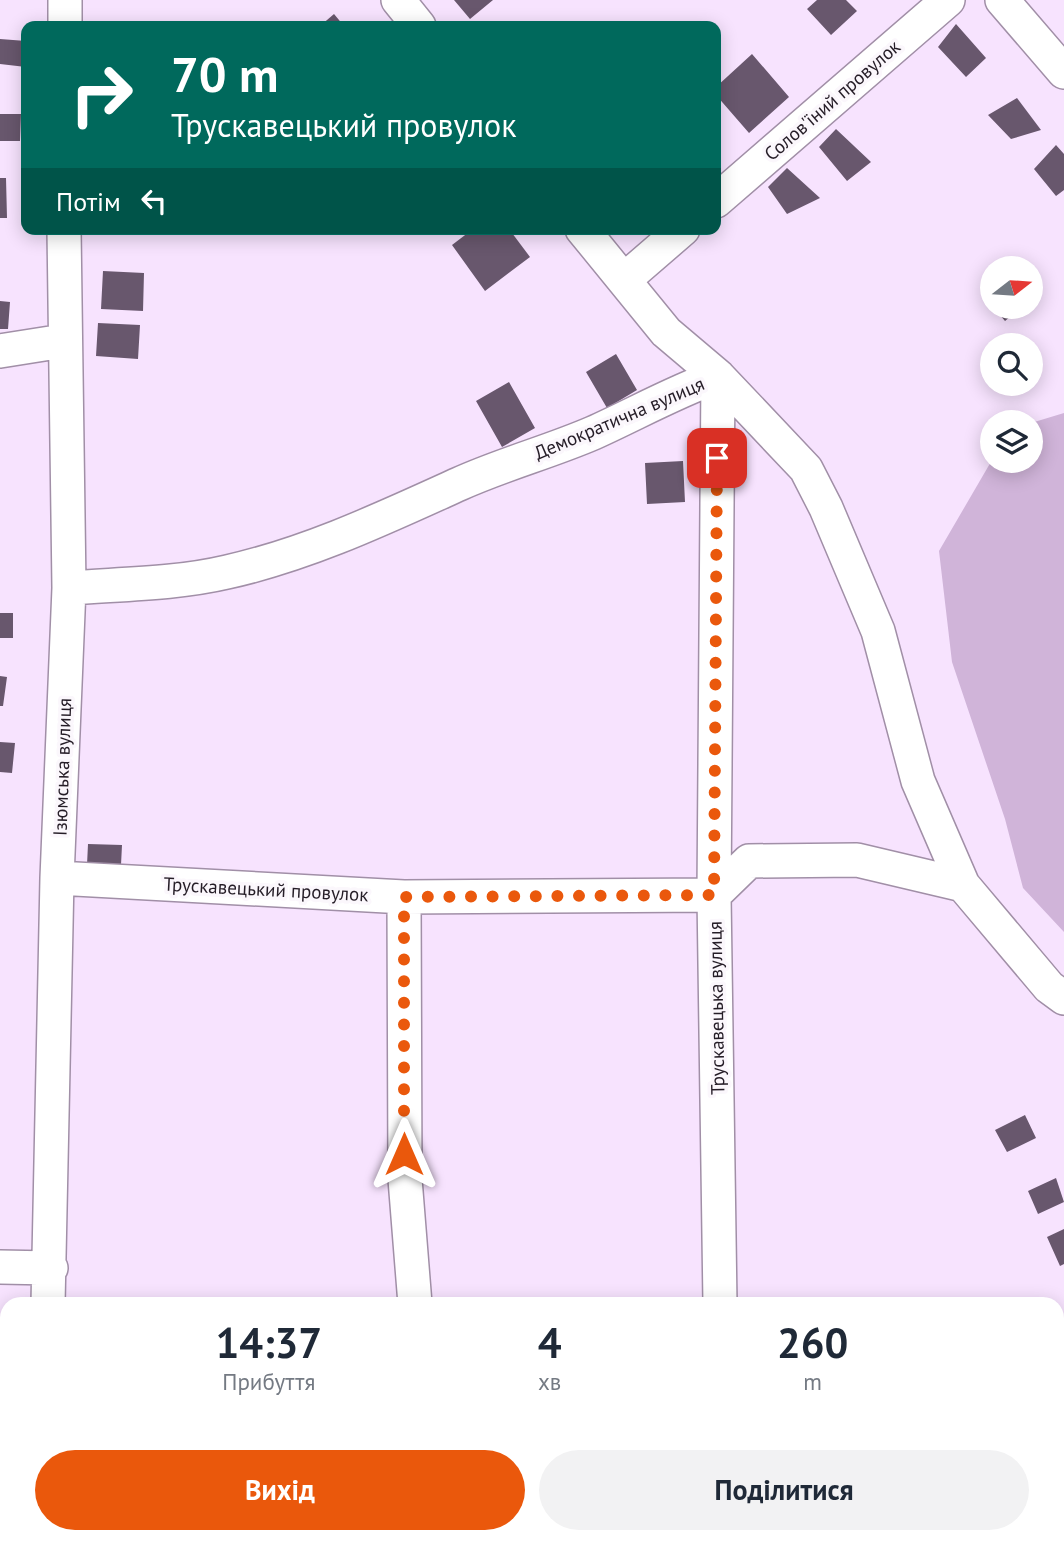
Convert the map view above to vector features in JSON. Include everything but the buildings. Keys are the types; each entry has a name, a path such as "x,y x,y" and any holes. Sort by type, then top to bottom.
{"street":[{"path":"65,0 65,21"},
{"path":"398,0 415,21"},
{"name":"Солов'їний провулок","path":"721,197 948,0"},
{"path":"1002,0 1064,72"},
{"name":"Ізюмська вулиця","path":"49,1297 57,878 69,588 64,235"},
{"path":"587,235 666,332 718,376"},
{"path":"624,280 675,235"},
{"path":"0,351 64,341"},
{"name":"Демократична вулиця","path":"69,588 156,582 226,572 299,550 381,521 462,483 593,433 668,394 718,376 806,470 826,508 878,631 918,781 962,885 1049,987 1064,998"},
{"name":"Трускавецька вулиця","path":"718,376 714,895 720,1297"},
{"path":"714,895 749,861 857,860 962,885"},
{"name":"Трускавецький провулок","path":"57,878 404,897 714,895"},
{"path":"404,897 405,1179 414,1297"},
{"path":"0,1268 51,1268"}],"shaded area":[{"path":"1064,413 1064,932 1023,888 1005,819 952,662 939,551 984,473 1043,473 1043,419"}],"route":[{"path":"404,1154 404,897 714,895 717,458"}]}
